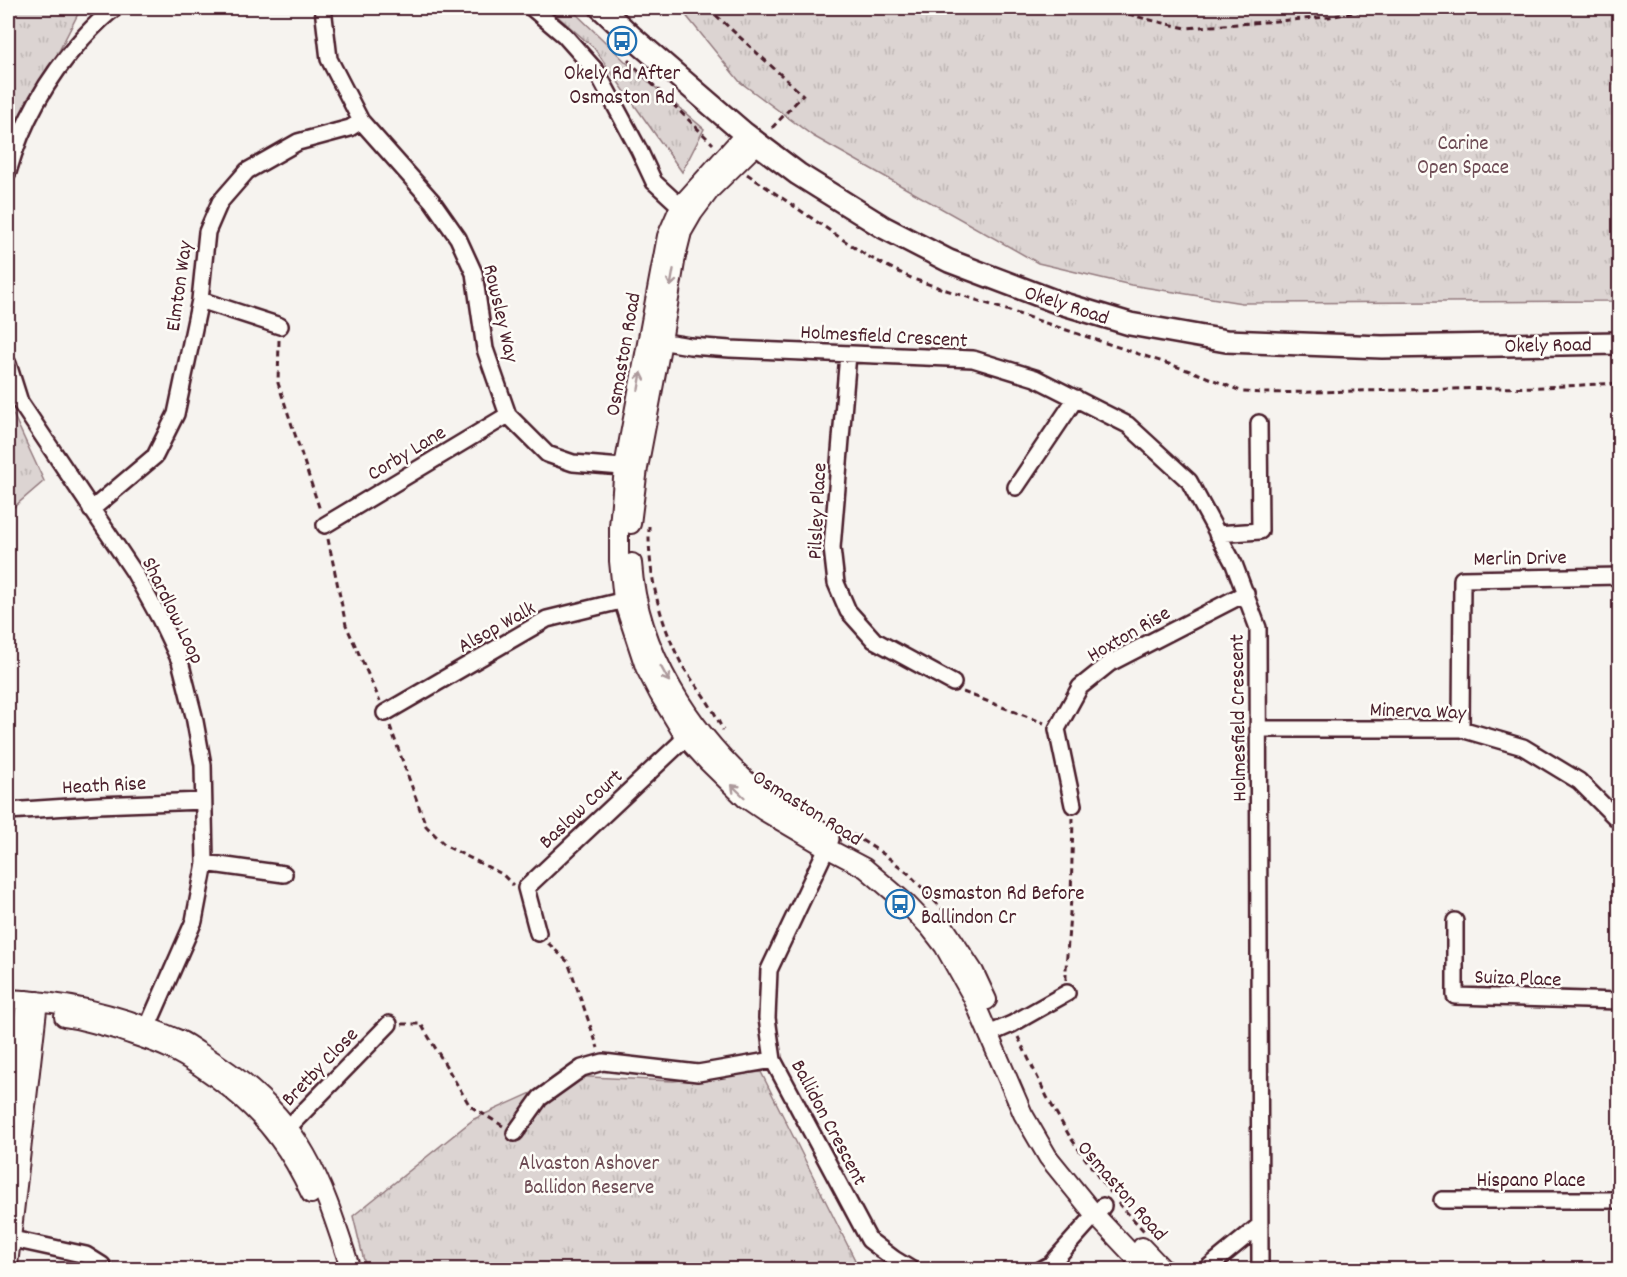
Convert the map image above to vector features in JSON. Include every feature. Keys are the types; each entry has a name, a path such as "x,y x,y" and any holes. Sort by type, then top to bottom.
{"main road":[{"name":"Okely Road","path":"601,8 751,139 798,174 883,227 949,261 1058,302 1130,324 1226,341 1382,347 1620,343"}],"street":[{"path":"8,171 19,139 38,98 64,59 102,17 115,8"},
{"name":"Rowsley Way","path":"323,8 329,59 361,121 432,201 458,238 474,273 486,350 508,415 547,454 573,463 631,467"},
{"path":"532,8 564,35 597,72 654,182 686,210"},
{"name":"Elmton Way","path":"91,510 155,456 176,414 200,300 207,232 220,202 247,171 298,142 350,128 361,121"},
{"name":"Osmaston Road","path":"751,139 711,189 686,210 655,340 631,467 633,580 629,599 691,732 722,756 760,793 873,862 897,880 931,912 960,949 974,972 995,1032 1045,1131 1099,1210 1147,1269"},
{"path":"200,300 280,326"},
{"name":"Holmesfield Crescent","path":"655,340 730,349 973,359 1035,378 1128,425 1189,482 1234,564 1258,628 1260,1269"},
{"name":"Pilsley Place","path":"848,354 832,548 836,583 848,611 874,640 953,683"},
{"name":"Shardlow Loop","path":"8,364 20,402 134,572 160,619 180,661 194,716 203,765 205,863 194,921 145,1033"},
{"path":"1016,487 1076,398"},
{"name":"Corby Lane","path":"325,525 508,415"},
{"path":"1217,534 1260,531 1259,423"},
{"name":"Merlin Drive","path":"1461,729 1462,579 1620,576"},
{"name":"Hoxton Rise","path":"1057,729 1080,687 1110,663 1246,593"},
{"name":"Alsop Walk","path":"385,714 547,619 629,599"},
{"path":"1057,729 1073,805"},
{"name":"Minerva Way","path":"1258,729 1461,729 1522,747 1579,781 1620,822"},
{"name":"Baslow Court","path":"526,888 691,732"},
{"name":"Heath Rise","path":"8,811 203,801"},
{"name":"Ballidon Crescent","path":"834,838 769,970 767,1018 773,1060 869,1240 894,1260 912,1269"},
{"path":"205,863 284,874"},
{"path":"526,888 538,933"},
{"name":"Suiza Place","path":"1455,921 1455,996 1620,1001"},
{"path":"995,1032 1067,993"},
{"path":"23,1006 64,1004 104,1012 145,1033 177,1038 215,1061 244,1084 268,1106 284,1133 316,1204 338,1269"},
{"path":"8,1153 23,1006"},
{"path":"8,1265 23,1006"},
{"name":"Bretby Close","path":"284,1133 389,1024"},
{"path":"514,1133 540,1098 582,1068 603,1062 698,1073 773,1060"},
{"path":"284,1133 307,1156 326,1198 351,1269"},
{"name":"Hispano Place","path":"1442,1200 1620,1200"},
{"path":"1040,1269 1051,1264 1099,1210"},
{"name":"Osmaston Road","path":"1099,1210 1164,1269"},
{"path":"1205,1269 1260,1225"},
{"path":"9,1239 86,1255 105,1269"}],"path":[{"path":"708,8 803,95 751,139"},
{"path":"1108,8 1186,28 1329,17 1378,8"},
{"path":"280,326 278,383 325,525 346,625 385,714 426,826 446,846 502,874 516,888 526,888"},
{"path":"649,520 651,572 656,600 668,635 682,665 713,710 725,735"},
{"path":"953,683 964,693 1057,729"},
{"path":"1067,993 1073,805"},
{"path":"834,838 885,855 909,874 948,915"},
{"path":"538,933 568,962 603,1062"},
{"path":"389,1024 421,1024 470,1106 514,1133"},
{"path":"1018,1037 1047,1097 1070,1137 1114,1198 1150,1238"}],"green space":[{"path":"8,8 81,8 8,151"},
{"path":"548,8 570,8 628,64 704,129 682,172 594,48"},
{"name":"Carine Open Space","path":"680,8 1619,8 1619,301 1242,303 1131,285 1038,263 813,136 740,82"},
{"path":"8,396 13,414 44,481 8,512"},
{"name":"Alvaston Ashover Ballidon Reserve","path":"761,1072 855,1260 842,1270 366,1269 353,1216 474,1119 569,1076 673,1081"}],"place":[{"name":"Okely Rd After Osmaston Rd","path":"622,41"},
{"name":"Osmaston Rd Before Ballindon Cr","path":"900,904"}]}
